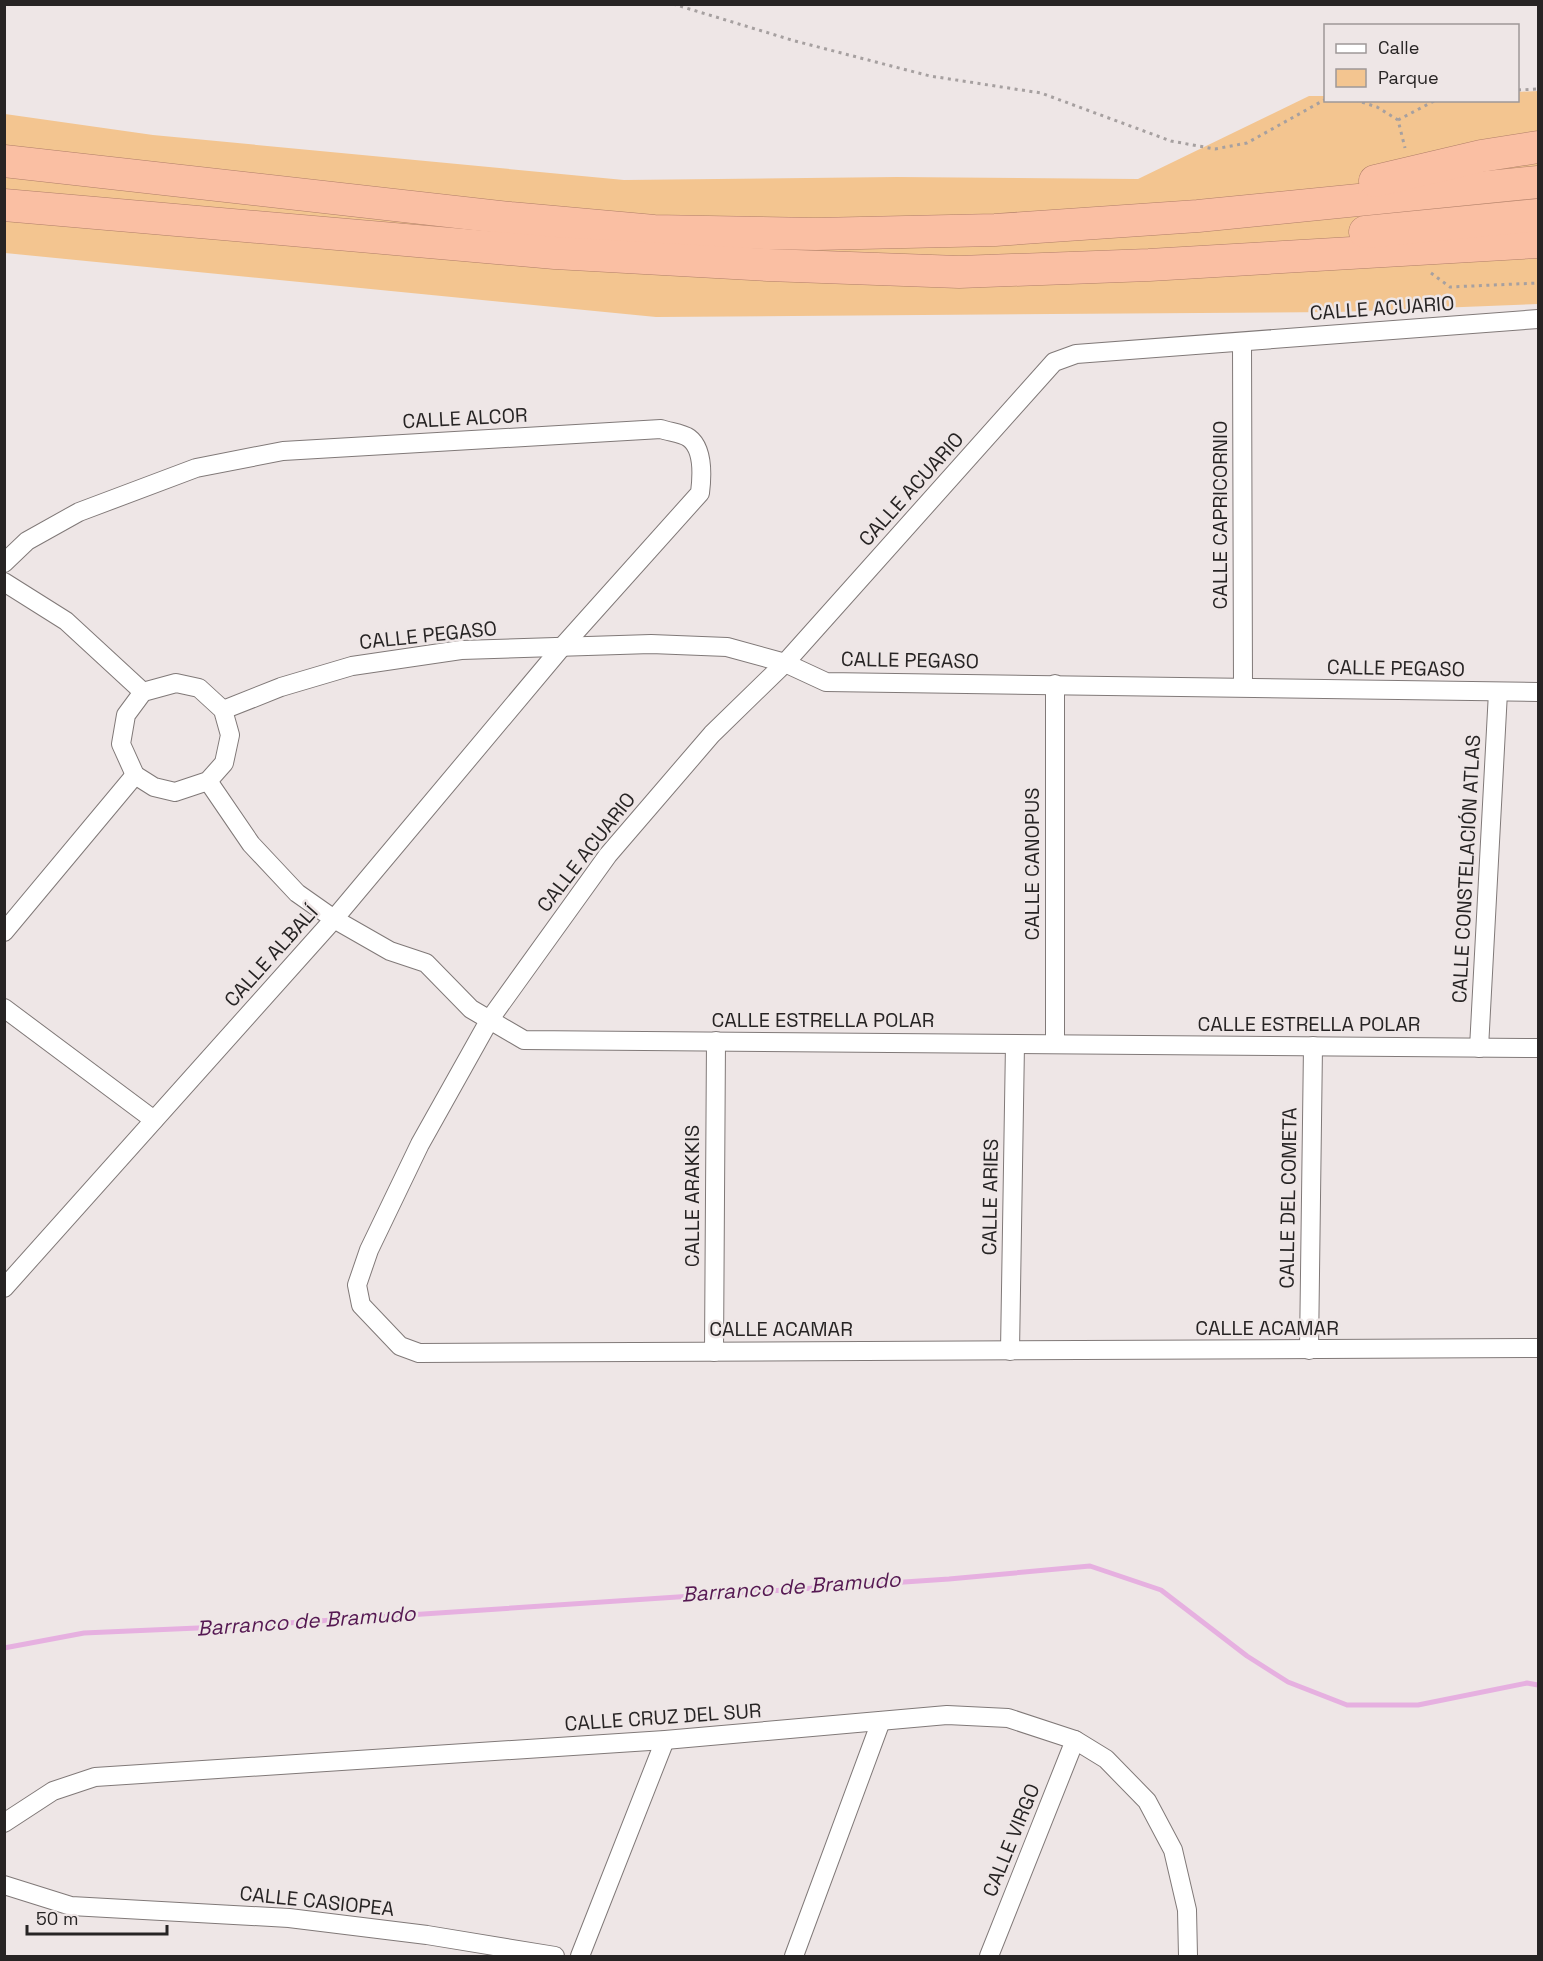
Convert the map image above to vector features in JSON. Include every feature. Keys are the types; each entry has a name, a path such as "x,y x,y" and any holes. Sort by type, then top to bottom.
{"highway":[{"path":"995,230 1356,186 1481,156 1539,147"},
{"path":"4,161 510,218 654,231 816,234 995,230 1198,216 1539,182"},
{"path":"4,206 544,252 768,265 958,272 1160,264 1539,242"},
{"path":"768,265 1148,254 1539,215"}],"street":[{"name":"CALLE ACUARIO","path":"490,1018 608,855 712,734 785,663 1054,362 1076,354 1539,319"},
{"name":"CALLE CAPRICORNIO","path":"1242,343 1243,687"},
{"name":"CALLE ALCOR","path":"4,563 27,541 79,512 196,468 283,451 661,429 689,438 697,450 702,477 700,493 562,647"},
{"path":"4,582 66,621 143,692"},
{"name":"CALLE PEGASO","path":"223,710 281,687 352,666 461,650 651,644 728,647 785,663 826,682 1539,692"},
{"name":"CALLE ALBALÍ","path":"4,1288 334,919 562,647"},
{"path":"176,683 199,688 223,710 230,735 224,763 208,781 175,792 154,787 135,775 121,744 126,715 143,692 176,683"},
{"name":"CALLE CANOPUS","path":"1055,684 1055,1044"},
{"name":"CALLE CONSTELACIÓN ATLAS","path":"1479,1048 1498,692"},
{"path":"4,932 135,775"},
{"name":"CALLE ESTRELLA POLAR","path":"208,781 251,844 297,893 334,919 390,951 426,963 471,1009 490,1018 524,1040 1539,1048"},
{"path":"4,1008 154,1120"},
{"name":"CALLE ACAMAR","path":"490,1018 420,1144 369,1250 357,1285 361,1305 400,1346 419,1353 1539,1348"},
{"name":"CALLE ARAKKIS","path":"714,1352 716,1041"},
{"name":"CALLE ARIES","path":"1010,1351 1015,1044"},
{"name":"CALLE DEL COMETA","path":"1309,1350 1313,1046"},
{"name":"CALLE CRUZ DEL SUR","path":"4,1823 53,1791 95,1777 665,1740 947,1715 1008,1718 1075,1740 1106,1759 1147,1801 1173,1850 1187,1910 1188,1956"},
{"path":"794,1956 881,1721"},
{"path":"580,1956 665,1740"},
{"name":"CALLE VIRGO","path":"989,1956 1075,1740"},
{"name":"CALLE CASIOPEA","path":"4,1885 71,1906 289,1918 427,1935 555,1956"}],"path":[{"path":"673,4 930,76 1041,93 1171,141 1215,149 1247,143 1324,100"},
{"path":"1519,90 1539,89"},
{"path":"1360,102 1398,120 1407,153"},
{"path":"1398,120 1432,102"},
{"path":"1430,272 1450,287 1539,283"}],"green space":[{"path":"1538,91 1538,304 1337,312 656,317 5,253 5,114 153,135 624,180 897,177 1138,179 1309,96 1324,96 1324,102 1519,102 1519,92"}],"waterway":[{"name":"Barranco de Bramudo","path":"4,1648 84,1633 243,1626 949,1579 1090,1566 1161,1590 1247,1656 1288,1682 1347,1705 1418,1705 1527,1683 1538,1685"}]}
